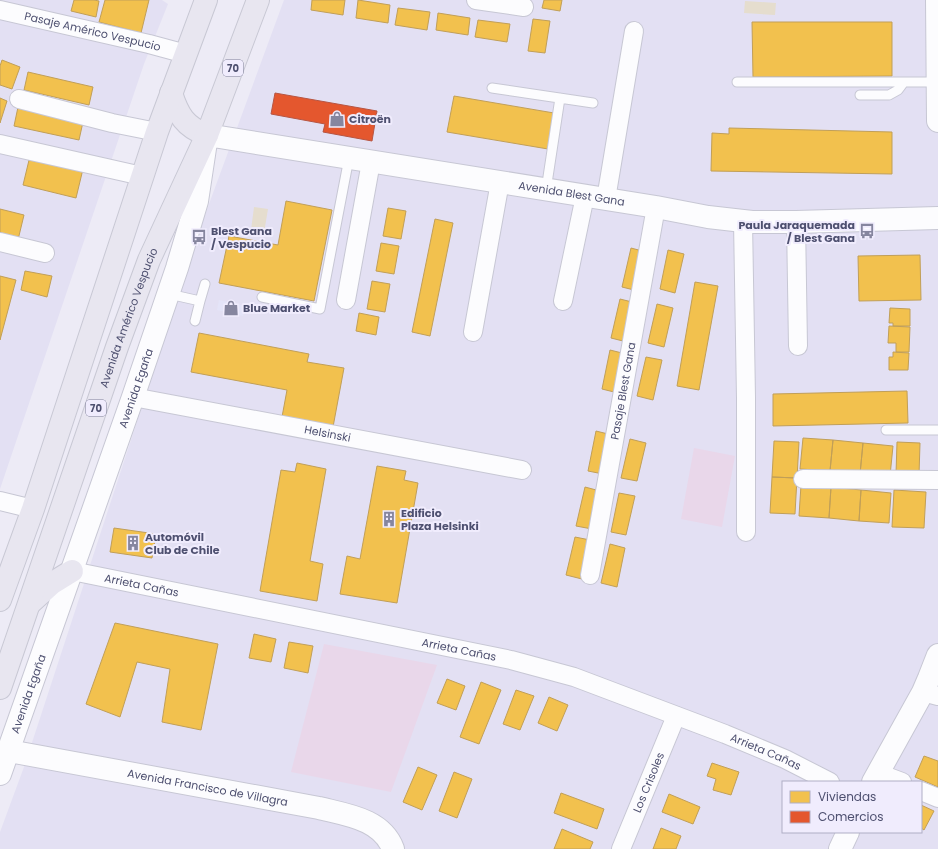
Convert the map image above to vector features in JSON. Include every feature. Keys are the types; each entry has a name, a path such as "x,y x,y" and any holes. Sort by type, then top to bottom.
{"main road":[{"path":"0,600 33,509 157,132 206,0"},
{"name":"Avenida Egaña","path":"207,135 258,0"},
{"path":"171,93 176,108 183,120 194,129 207,135"},
{"name":"Avenida Américo Vespucio","path":"0,688 114,354 149,260 207,135"},
{"path":"28,605 51,584 72,572"}],"street":[{"path":"476,0 524,7"},
{"path":"937,0 938,121"},
{"name":"Pasaje Américo Vespucio","path":"0,10 186,54"},
{"path":"606,199 634,31"},
{"path":"18,99 112,123 157,132"},
{"name":"Avenida Blest Gana","path":"207,135 708,216 743,220 796,222 938,218"},
{"name":"Avenida Egaña","path":"0,774 169,294 197,201 207,135"},
{"path":"0,144 142,176"},
{"path":"346,300 371,162"},
{"path":"473,332 500,182"},
{"path":"563,301 585,196"},
{"name":"Pasaje Blest Gana","path":"590,575 656,207"},
{"path":"743,220 746,398 746,532"},
{"path":"796,222 798,346"},
{"path":"0,242 46,253"},
{"name":"Helsinski","path":"133,397 522,470"},
{"path":"803,479 938,480"},
{"path":"0,501 33,509"},
{"name":"Arrieta Cañas","path":"72,572 530,665 574,677 756,746 828,781"},
{"path":"897,781 876,777 930,694 932,672 938,655"},
{"name":"Los Crisoles","path":"621,849 676,716"},
{"name":"Avenida Francisco de Villagra","path":"9,751 311,806 347,815 367,822 378,828 385,834 394,849"},
{"path":"922,790 938,798"},
{"path":"840,849 848,833"}],"lane":[{"path":"738,82 938,82"},
{"path":"860,95 889,95 898,90 904,82"},
{"path":"492,88 593,103"},
{"path":"546,190 560,98"},
{"path":"262,297 320,309 349,158"},
{"path":"195,321 205,284"},
{"path":"169,294 200,301"},
{"path":"886,430 938,430"}],"shaded area":[{"path":"0,0 162,0 168,4 144,64 0,489"},
{"path":"284,0 938,0 938,849 0,849 0,832 24,767 202,223"},
{"path":"745,1 776,3 775,15 744,13"},
{"path":"254,207 268,209 264,233 251,230"},
{"name":"Blue Market","path":"219,300 245,306 243,316 217,310"},
{"path":"694,448 735,456 722,527 681,519"},
{"path":"324,644 437,665 391,792 291,772"}],"building: Viviendas":[{"path":"74,0 99,1 96,17 71,11"},
{"path":"105,0 149,0 141,33 99,22"},
{"path":"312,0 345,0 343,15 311,10"},
{"path":"358,0 390,5 388,23 356,18"},
{"path":"544,0 562,0 560,11 542,8"},
{"path":"398,8 430,12 427,30 395,25"},
{"path":"438,13 470,18 468,35 436,30"},
{"path":"533,19 550,21 545,53 528,51"},
{"path":"478,20 510,24 507,42 475,37"},
{"path":"752,22 892,22 892,76 753,77"},
{"path":"2,60 20,67 12,89 0,85 0,66"},
{"path":"28,72 93,87 89,105 24,90"},
{"path":"454,96 554,113 548,149 447,132"},
{"path":"0,98 7,101 0,123"},
{"path":"18,107 83,122 79,140 14,126"},
{"path":"729,128 892,132 892,174 711,171 712,133 729,134"},
{"path":"30,156 83,169 76,198 23,185"},
{"path":"286,201 332,210 314,301 219,283 229,236 278,245"},
{"path":"388,208 406,211 401,239 383,236"},
{"path":"0,209 24,215 17,244 0,239"},
{"path":"435,219 453,223 430,336 412,332"},
{"path":"381,243 399,246 394,274 376,271"},
{"path":"631,248 646,252 638,291 622,287"},
{"path":"668,250 684,254 675,293 660,289"},
{"path":"920,255 921,300 859,301 858,256"},
{"path":"25,271 52,276 47,297 21,290"},
{"path":"0,276 16,280 0,340"},
{"path":"372,281 390,284 385,312 367,309"},
{"path":"695,282 718,286 699,390 677,386"},
{"path":"620,299 636,303 627,342 611,338"},
{"path":"657,304 673,308 664,347 648,343"},
{"path":"890,308 910,309 910,326 893,326 893,323 889,323"},
{"path":"359,313 379,317 376,335 356,331"},
{"path":"889,326 910,327 909,352 896,352 896,343 888,343"},
{"path":"199,333 309,354 307,362 344,368 333,427 282,417 287,390 191,372"},
{"path":"610,350 626,354 618,393 602,389"},
{"path":"893,352 909,353 908,370 889,370 889,357 893,357"},
{"path":"646,357 662,360 653,400 637,396"},
{"path":"907,391 908,423 773,426 773,394"},
{"path":"596,431 612,435 603,474 588,471"},
{"path":"803,438 833,440 830,471 800,469"},
{"path":"630,439 646,443 637,481 621,478"},
{"path":"833,440 863,443 860,474 830,471"},
{"path":"774,441 799,442 797,478 772,477"},
{"path":"897,442 920,443 919,475 896,474"},
{"path":"863,443 893,446 890,476 860,474"},
{"path":"297,463 326,469 310,561 323,564 317,601 260,591 281,470 295,472"},
{"name":"Edificio Plaza Helsinki","path":"377,466 406,471 404,480 418,483 397,603 340,594 347,556 360,559"},
{"path":"772,477 797,478 795,514 770,513"},
{"path":"801,485 831,487 829,518 799,516"},
{"path":"585,487 600,491 592,529 576,526"},
{"path":"831,487 861,490 859,521 829,518"},
{"path":"861,490 891,493 889,523 859,521"},
{"path":"894,490 926,492 924,528 892,527"},
{"path":"619,493 635,496 626,535 611,532"},
{"name":"Automóvil Club de Chile","path":"114,528 156,534 152,558 110,552"},
{"path":"575,537 590,540 582,579 566,575"},
{"path":"610,544 625,548 617,587 601,583"},
{"path":"115,623 218,644 201,730 162,722 170,669 137,662 120,717 86,704"},
{"path":"254,634 276,639 271,662 249,658"},
{"path":"289,642 313,646 308,673 284,668"},
{"path":"447,679 465,686 456,710 437,703"},
{"path":"481,682 501,690 479,744 460,737"},
{"path":"516,690 534,696 520,730 503,724"},
{"path":"549,697 568,705 557,731 538,723"},
{"path":"924,756 938,761 938,787 915,777"},
{"path":"712,763 739,772 731,795 713,790 716,779 707,776"},
{"path":"418,767 437,775 422,810 403,802"},
{"path":"454,772 472,779 457,818 439,811"},
{"path":"561,793 604,809 597,829 554,813"},
{"path":"669,794 700,807 693,824 662,812"},
{"path":"922,805 934,811 924,830 922,829"},
{"path":"661,828 681,836 676,849 653,849"},
{"path":"562,829 593,842 590,849 554,849"}],"building: Comercios":[{"name":"Citroën","path":"275,93 377,111 372,141 323,132 325,124 271,114"}],"place":[{"name":"Citroën","path":"337,119"},
{"name":"Paula Jaraquemada / Blest Gana","path":"867,231"},
{"name":"Blest Gana / Vespucio","path":"199,237"},
{"name":"Blue Market","path":"231,308"},
{"name":"Edificio Plaza Helsinki","path":"389,519"},
{"name":"Automóvil Club de Chile","path":"133,543"}]}
